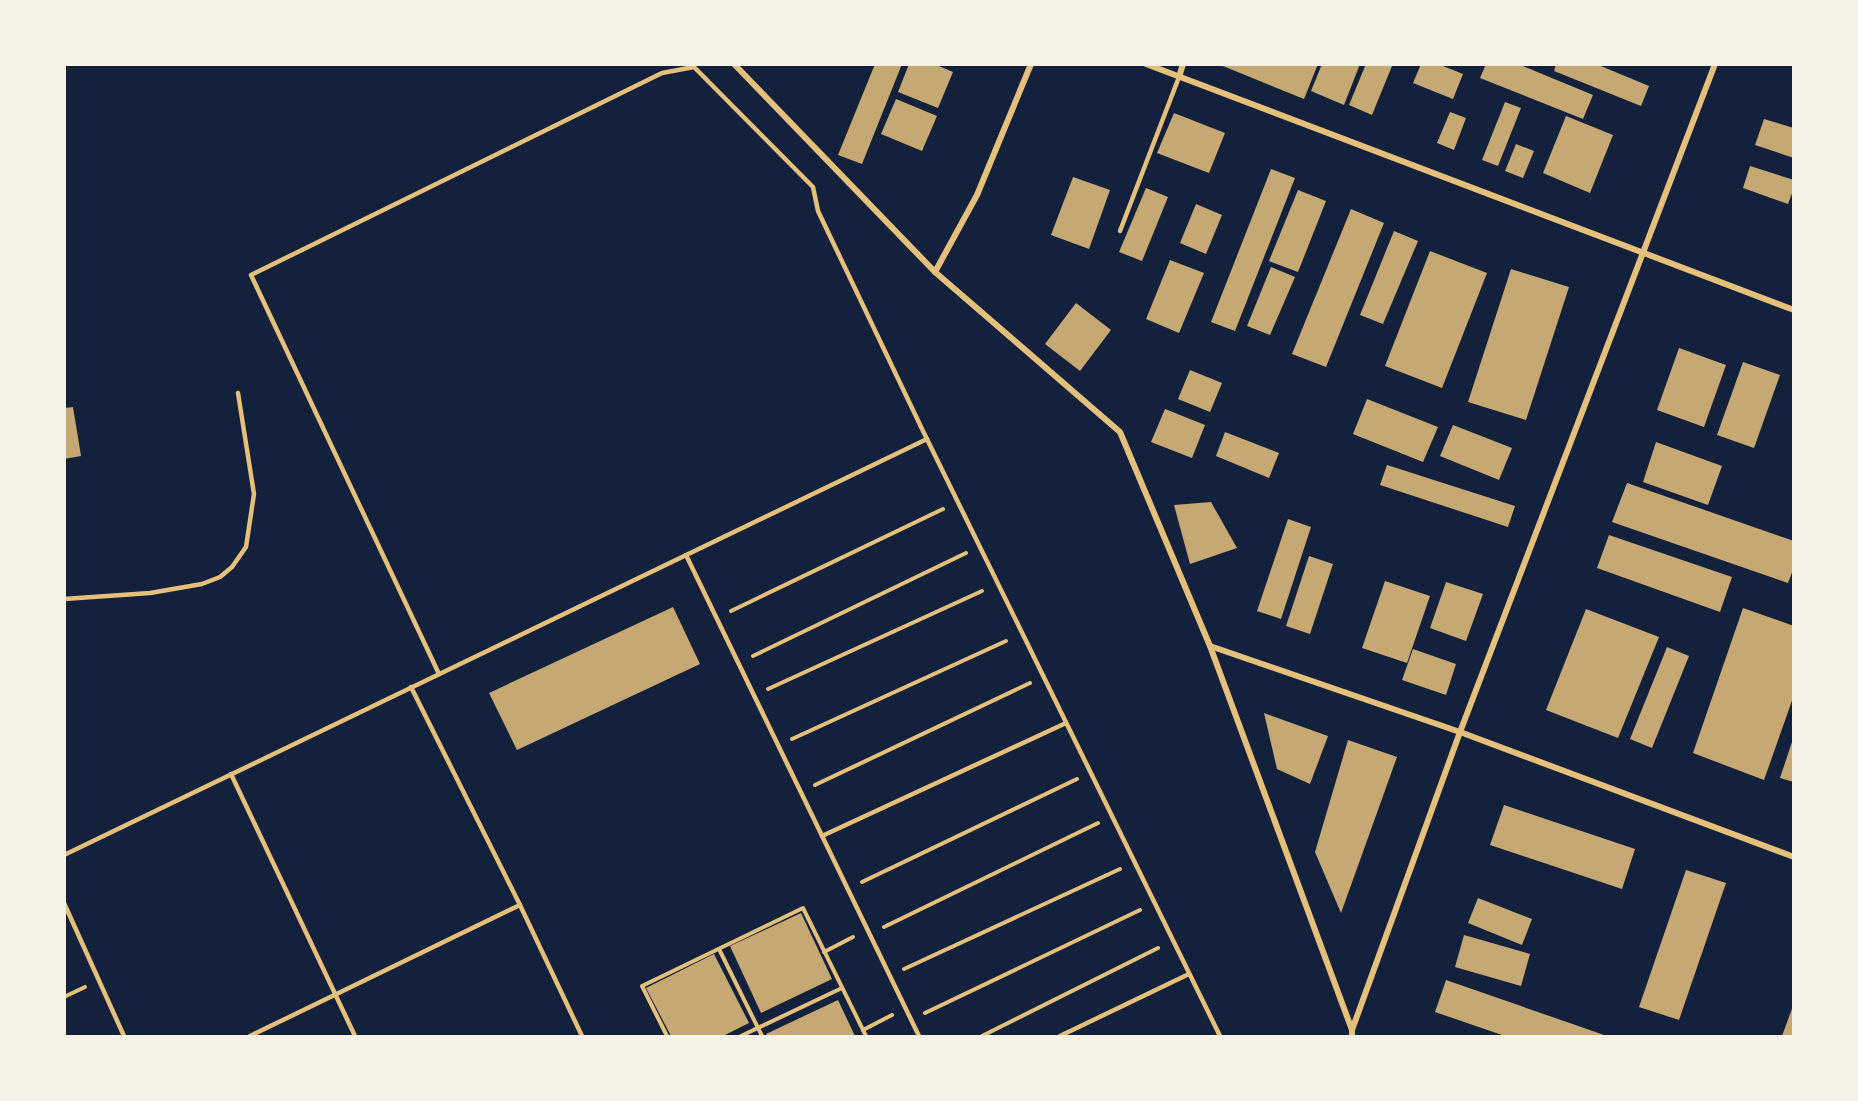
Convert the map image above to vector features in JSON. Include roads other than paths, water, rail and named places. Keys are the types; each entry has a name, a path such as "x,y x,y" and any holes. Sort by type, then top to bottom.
{"street":[{"path":"734,64 935,272 1120,432 1210,646 1352,1033"},
{"path":"935,272 977,195 1031,64"},
{"path":"1146,64 1794,310"},
{"path":"1179,77 1183,64"},
{"path":"1352,1033 1460,732 1715,64"},
{"path":"1210,646 1460,732 1794,857"}],"lane":[{"path":"438,674 251,275 662,73 694,67 813,187 818,211 927,439 1220,1036"},
{"path":"1120,231 1179,77"},
{"path":"64,599 150,593 202,584 220,577 232,567 246,547 254,494 238,393"},
{"path":"64,855 927,439"},
{"path":"686,555 919,1036"},
{"path":"411,687 520,905 582,1036"},
{"path":"822,836 1066,723"},
{"path":"231,774 355,1036"},
{"path":"64,903 124,1036"},
{"path":"250,1036 335,997 520,905"},
{"path":"1060,1036 1189,974"}]}
